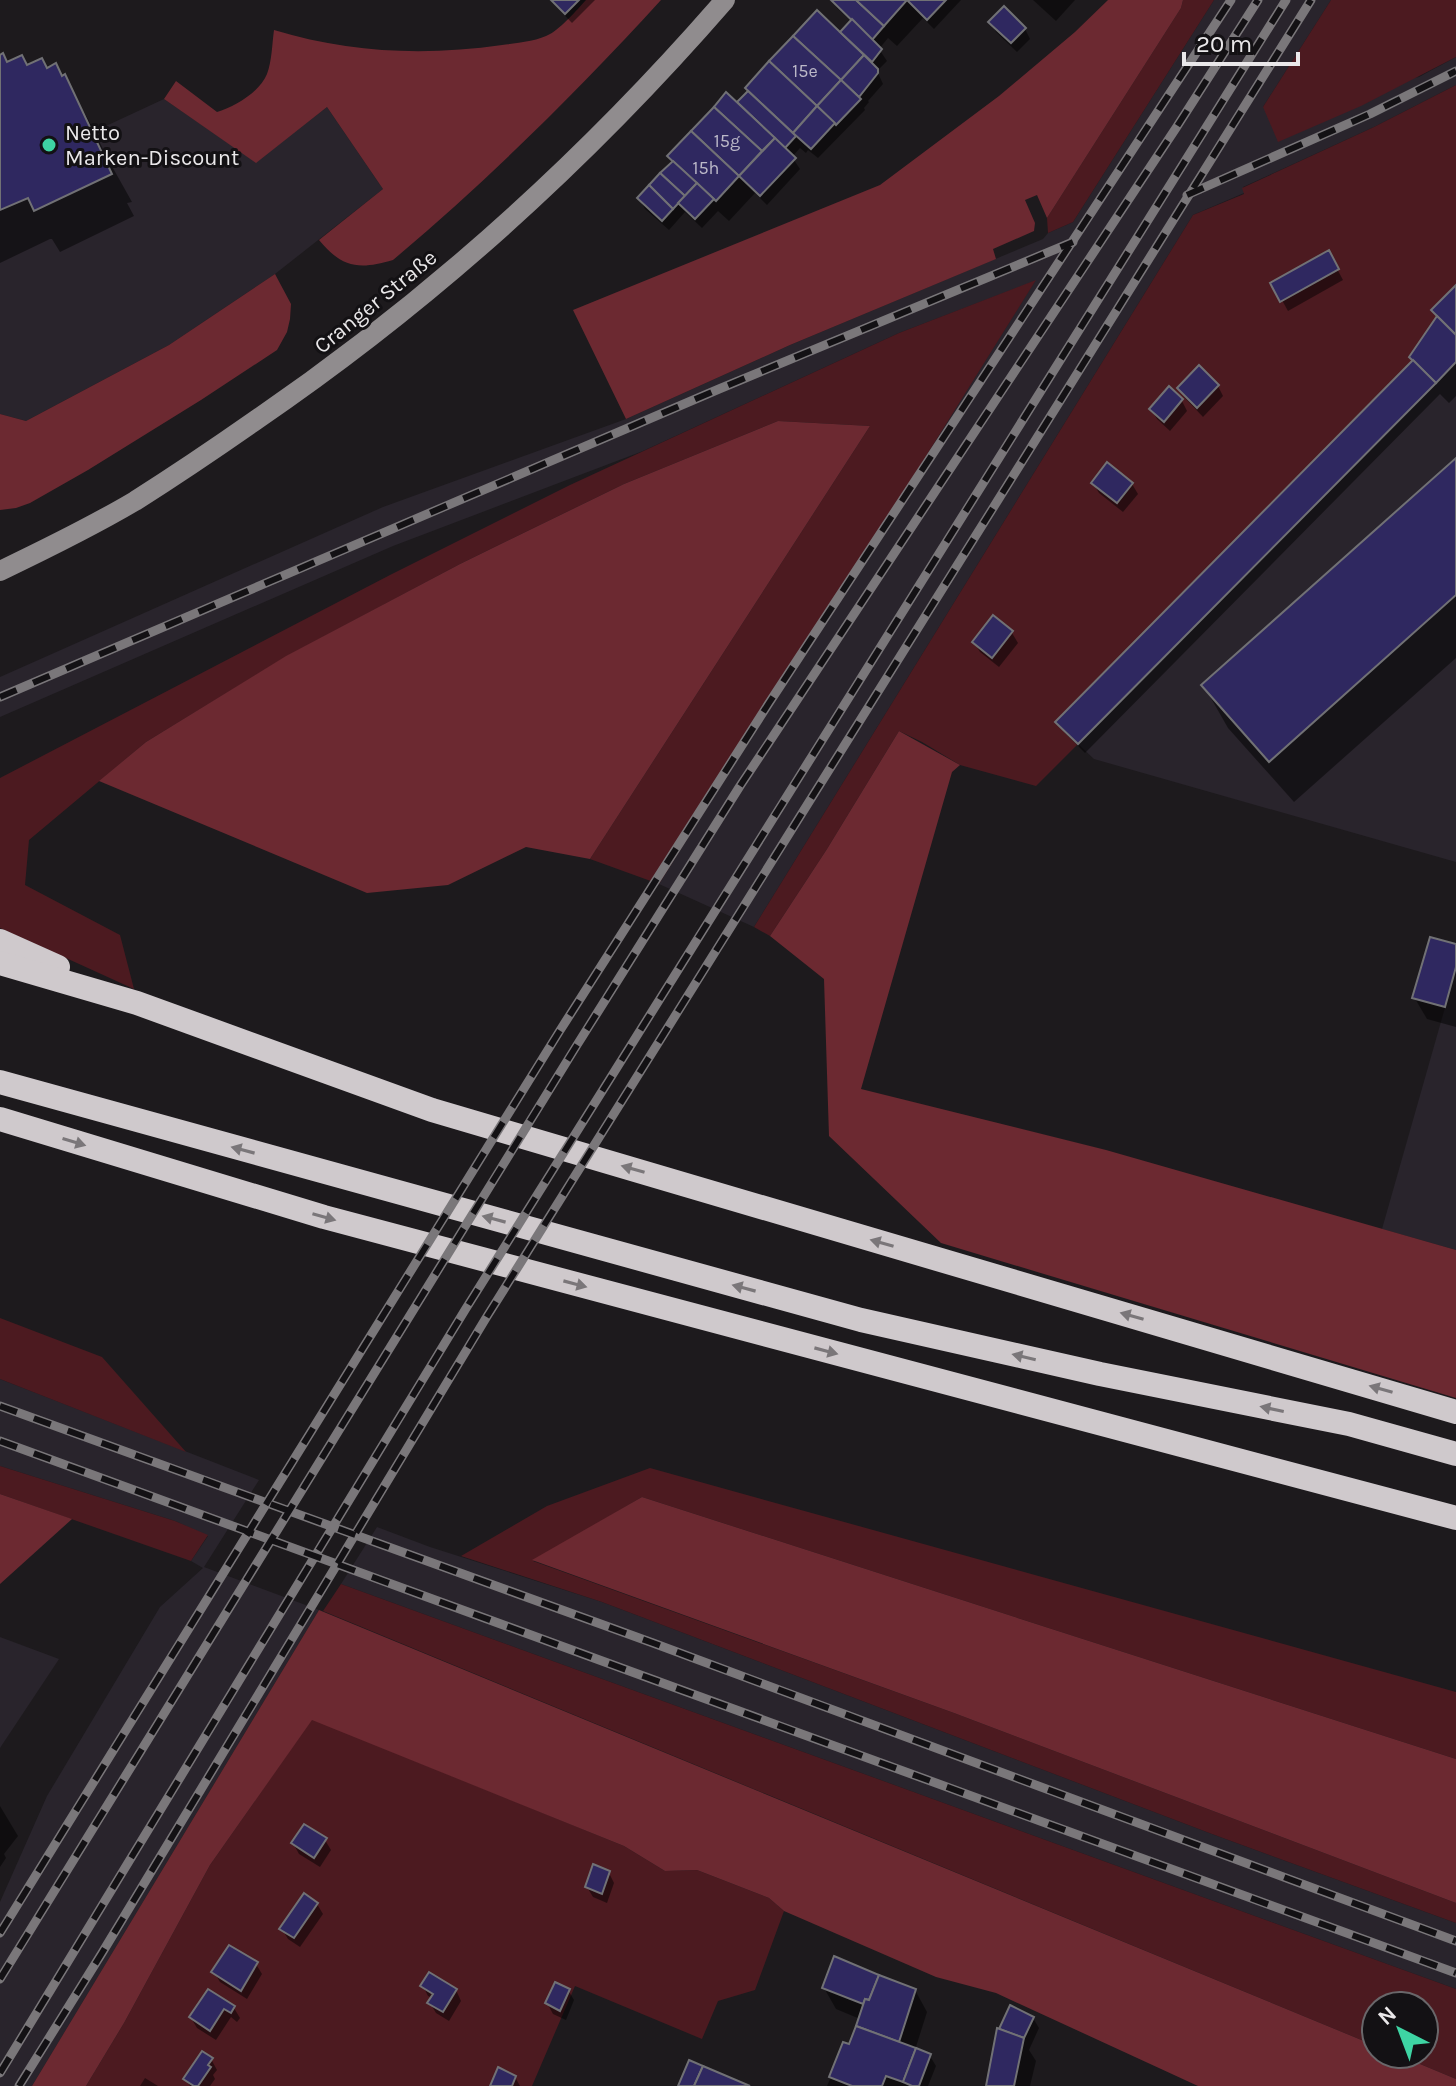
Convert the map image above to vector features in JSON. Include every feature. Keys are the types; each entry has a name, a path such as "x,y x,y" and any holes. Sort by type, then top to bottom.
{"highway":[{"path":"0,941 137,1003"},
{"path":"0,963 137,1003 432,1110 1456,1412"},
{"path":"0,1082 861,1320 1100,1374 1349,1424 1456,1454"},
{"path":"0,1119 339,1221 1456,1518"}],"street":[{"name":"Cranger Straße","path":"0,571 134,501 289,397 368,339 474,252 576,159 725,0"}],"shaded area":[{"path":"586,0 661,0 497,167 393,260 381,263 352,264 335,256 319,240 383,189 327,107 256,163 164,99 176,81 217,112 238,103 264,81 271,58 274,30 359,48 444,51 545,36 564,23"},
{"path":"1108,0 1183,0 1181,8 1047,218 1037,195 1025,200 1035,223 1034,231 993,249 996,259 790,345 626,419 573,310 880,185 999,96"},
{"path":"1183,0 1214,0 1073,222 1048,233 1047,218 1181,8"},
{"path":"1214,0 1331,0 1263,107 1419,77 1456,57 1456,85 1374,127 1243,187 1244,193 1193,215 754,927 659,884 1035,281 899,333 643,451 393,546 0,717 0,677 383,507 626,419 790,345 1043,239 1048,233 1073,222"},
{"path":"1331,0 1456,0 1456,57 1361,106 1278,142 1263,107"},
{"path":"3,53 7,62 22,55 27,65 42,58 47,68 56,63 61,75 65,74 93,132 164,99 256,162 327,107 383,189 275,274 169,345 26,421 0,414 0,55"},
{"path":"1456,85 1456,285 1431,309 1437,316 1413,360 1056,721 1078,744 1036,786 960,765 899,731 770,936 754,927 1193,215 1244,194 1242,188"},
{"path":"275,274 291,304 287,332 277,350 88,470 30,503 0,510 0,414 26,421 169,345"},
{"path":"1036,280 659,884 590,859 870,426 778,421 624,484 460,564 287,656 146,742 29,840 25,885 120,935 134,989 0,928 0,778 570,485 899,333"},
{"path":"1456,285 1456,862 1094,759 1055,722 1413,361 1431,310"},
{"path":"778,421 870,426 590,859 526,847 448,885 367,893 99,781 146,742 286,656 460,564 624,484"},
{"path":"899,731 960,765 952,772 861,1089 1106,1150 1456,1250 1456,1398 941,1243 829,1136 824,979 770,936"},
{"path":"1456,969 1456,1250 1382,1229"},
{"path":"0,1318 102,1357 186,1452 0,1379"},
{"path":"0,1379 259,1480 204,1567 319,1610 32,2086 0,2086 0,1902 47,1796 160,1607 203,1568 191,1561 208,1536 175,1521 0,1466"},
{"path":"0,1466 175,1521 208,1535 191,1561 0,1494"},
{"path":"650,1468 1456,1692 1456,1759 642,1497 533,1561 954,1713 1456,1903 1456,1923 1212,1834 602,1602 461,1556 547,1506"},
{"path":"0,1494 72,1519 0,1584"},
{"path":"642,1497 1456,1759 1456,1903 954,1713 532,1560"},
{"path":"377,1527 602,1602 1212,1834 1456,1923 1456,1989 341,1584"},
{"path":"341,1584 1456,1989 1456,2079 1434,2070 1440,2070 1440,1990 1360,1990 1360,2039 323,1611"},
{"path":"319,1610 1360,2039 1360,2070 1434,2070 1456,2079 1456,2086 1198,2086 996,1993 936,1977 784,1911 769,1898 697,1870 665,1871 624,1846 312,1720 210,1865 86,2086 32,2086"},
{"path":"0,1637 59,1659 0,1748"},
{"path":"312,1719 624,1846 665,1871 697,1870 769,1898 784,1911 755,1990 718,2001 702,2039 575,1986 532,2086 86,2086 210,1865"}],"building":[{"path":"551,0 579,0 565,14"},
{"path":"831,0 856,0 884,26 872,40"},
{"path":"856,0 907,0 884,26"},
{"path":"907,0 946,0 927,20"},
{"path":"1004,6 1026,28 1011,43 988,22"},
{"path":"817,10 864,55 841,80 793,36"},
{"path":"852,19 882,49 872,62 840,32"},
{"path":"793,36 841,80 817,106 769,61"},
{"name":"Netto Marken-Discount","path":"3,53 7,62 22,55 27,65 42,58 47,68 56,63 62,76 65,74 112,174 34,211 28,198 0,210 0,55"},
{"path":"864,55 878,69 878,73 859,97 841,80"},
{"path":"769,61 817,106 793,133 745,88"},
{"path":"841,80 861,99 836,125 817,106"},
{"path":"748,91 796,136 785,148 737,102"},
{"path":"726,92 775,138 762,151 714,107"},
{"path":"817,106 835,123 811,149 793,133"},
{"path":"714,107 762,151 739,176 691,131"},
{"path":"691,131 739,176 716,201 667,156"},
{"path":"775,138 796,158 760,196 739,176"},
{"path":"673,161 697,183 685,196 660,173"},
{"path":"660,173 685,196 673,209 649,185"},
{"path":"697,183 714,199 695,219 678,203"},
{"path":"649,185 673,209 662,221 637,198"},
{"path":"1329,250 1339,269 1280,302 1270,283"},
{"path":"1456,285 1456,335 1431,310"},
{"path":"1437,316 1456,335 1456,362 1436,383 1409,357"},
{"path":"1413,360 1436,383 1078,744 1055,722"},
{"path":"1199,365 1219,385 1197,408 1177,388"},
{"path":"1169,386 1183,399 1164,422 1149,409"},
{"path":"1456,458 1456,595 1269,762 1201,685"},
{"path":"1107,462 1133,483 1117,503 1091,483"},
{"path":"993,615 1013,631 992,658 972,642"},
{"path":"1430,937 1456,944 1456,967 1445,1007 1412,998"},
{"path":"304,1824 327,1838 314,1858 291,1843"},
{"path":"593,1864 610,1871 602,1894 585,1887"},
{"path":"304,1893 318,1903 294,1938 279,1929"},
{"path":"229,1945 258,1962 241,1991 211,1972"},
{"path":"834,1956 879,1975 869,2000 865,1999 863,2004 822,1988"},
{"path":"429,1972 457,1989 443,2012 427,2003 433,1994 420,1986"},
{"path":"879,1975 916,1989 899,2042 856,2026 865,1999 869,2000"},
{"path":"555,1982 570,1989 560,2011 545,2003"},
{"path":"208,1989 235,2006 231,2013 224,2009 210,2031 189,2017"},
{"path":"1010,2005 1034,2017 1024,2038 999,2029"},
{"path":"856,2026 916,2048 903,2082 886,2076 882,2086 852,2086 829,2077 843,2042 849,2044"},
{"path":"997,2028 1024,2038 1014,2086 986,2086"},
{"path":"916,2048 931,2054 919,2086 912,2086 903,2082"},
{"path":"202,2051 213,2058 208,2065 211,2067 198,2086 194,2086 183,2079"},
{"path":"689,2060 703,2066 694,2086 678,2086"},
{"path":"703,2066 750,2086 694,2086"},
{"path":"498,2067 516,2076 512,2086 490,2086"}],"railway":[{"path":"0,1933 559,1032 769,703 1231,0"},
{"path":"0,1979 740,786 1258,0"},
{"path":"0,2073 465,1310 1286,0"},
{"path":"19,2086 486,1318 1311,0"},
{"path":"1187,195 1370,114 1456,71"},
{"path":"0,697 719,389 1073,242"},
{"path":"0,1406 653,1643 1456,1941"},
{"path":"0,1441 1456,1973"}],"place":[{"name":"Netto Marken-Discount","path":"49,145"}]}
